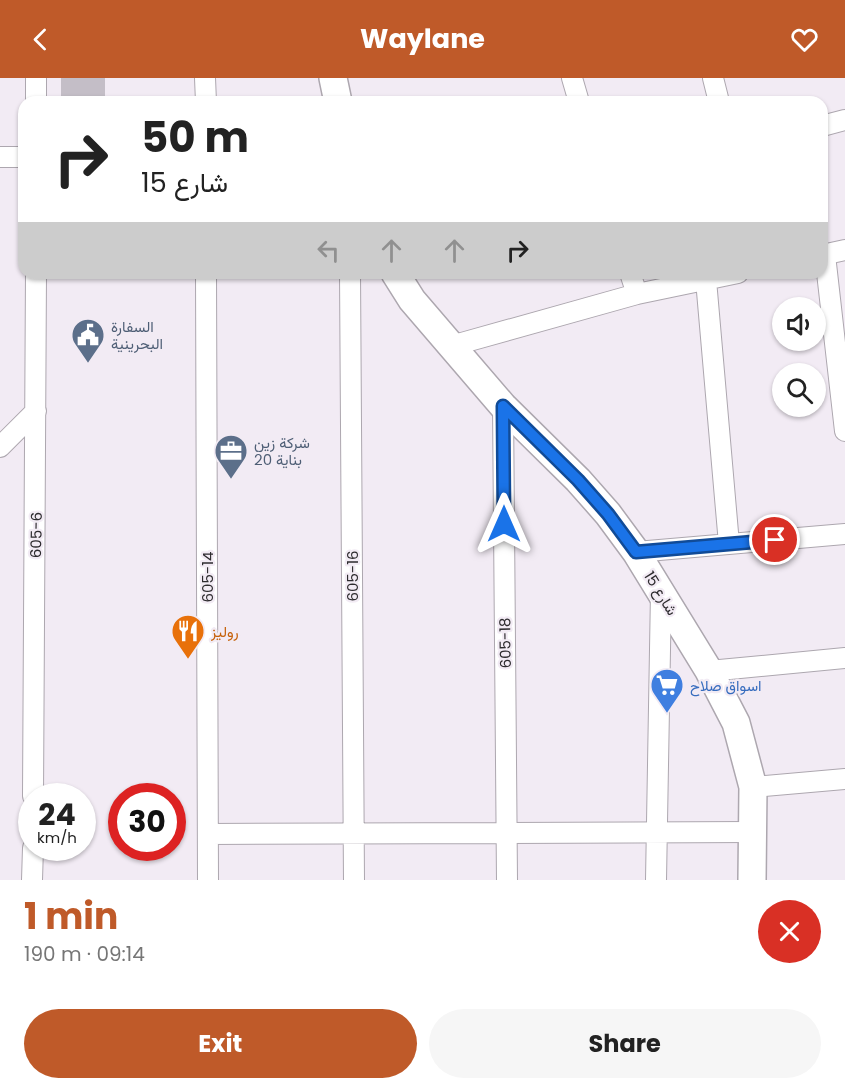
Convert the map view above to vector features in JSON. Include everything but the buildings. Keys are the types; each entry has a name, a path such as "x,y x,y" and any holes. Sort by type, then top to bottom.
{"street":[{"path":"36,78 36,96"},
{"path":"205,78 206,96"},
{"path":"333,78 337,96"},
{"path":"572,78 577,96"},
{"path":"713,78 718,96"},
{"path":"828,124 845,120"},
{"path":"0,158 18,158"},
{"path":"828,254 845,250"},
{"name":"605-6","path":"33,783 36,279"},
{"name":"605-14","path":"206,279 208,880"},
{"name":"605-16","path":"350,279 354,880"},
{"name":"شارع 15","path":"398,279 412,300 503,406 578,480 608,514 636,552 709,671 736,723 753,787 752,880"},
{"path":"632,279 637,294"},
{"path":"451,346 637,294 711,279"},
{"path":"827,279 845,431"},
{"path":"706,280 729,544"},
{"name":"605-18","path":"503,406 507,880"},
{"path":"0,447 36,411"},
{"path":"636,552 845,534"},
{"path":"656,880 661,592"},
{"path":"709,671 845,658"},
{"path":"753,787 845,779"},
{"path":"208,834 754,832"},
{"path":"32,880 33,861"}],"place":[{"name":"السفارة البحرينية","path":"88,364"},
{"name":"شركة زين بناية 20","path":"231,480"},
{"name":"روليز","path":"188,660"},
{"name":"اسواق صلاح","path":"667,714"}],"route":[{"path":"504,524 503,406 578,480 608,514 636,552 775,540"}]}
